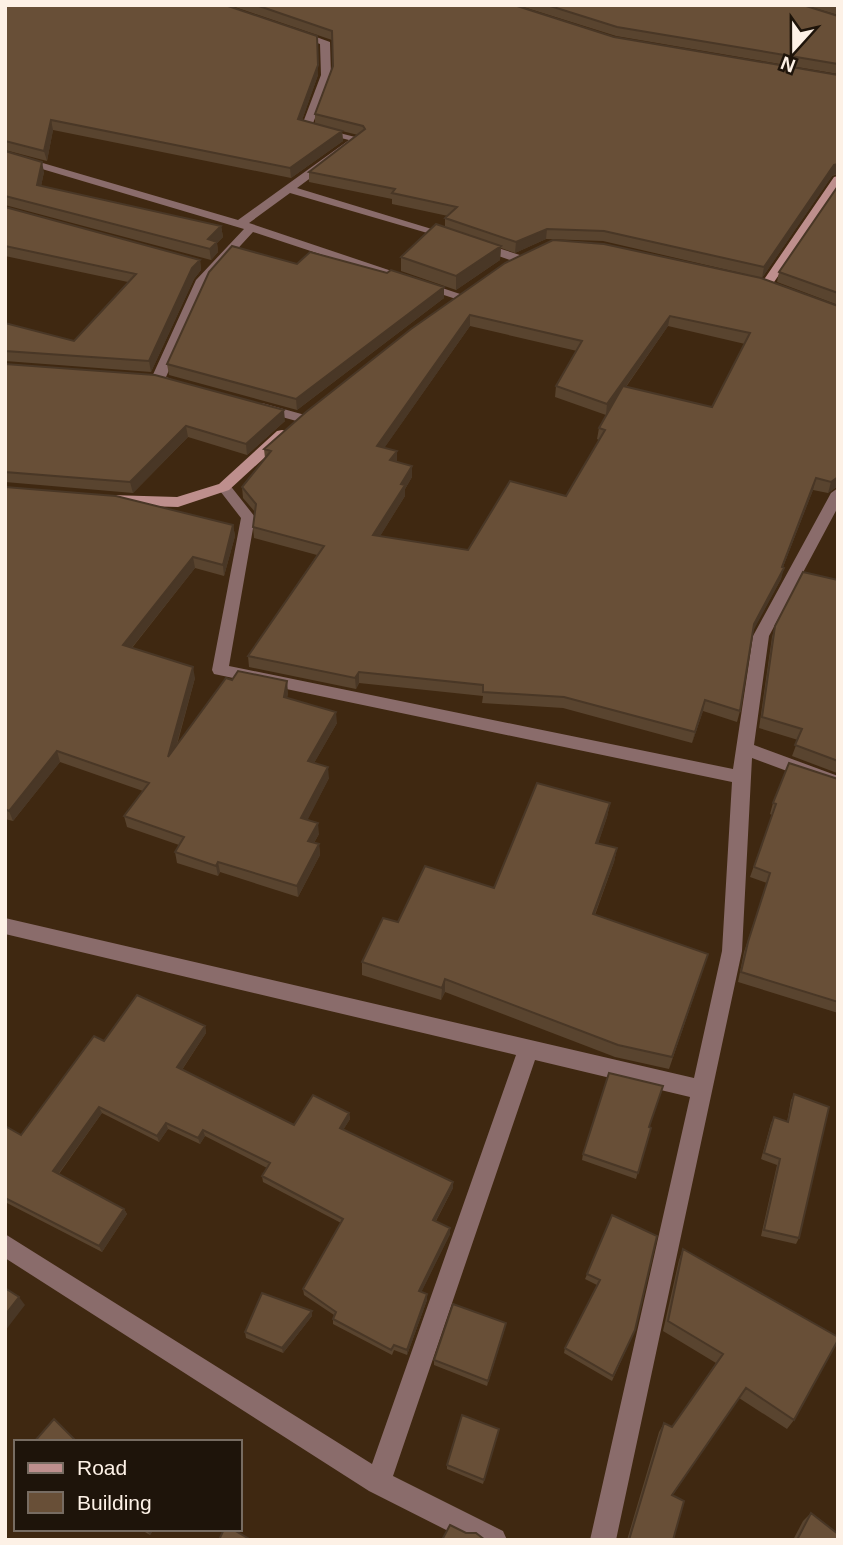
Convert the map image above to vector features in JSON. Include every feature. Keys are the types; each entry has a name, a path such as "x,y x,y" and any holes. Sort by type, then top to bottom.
{"street":[{"path":"184,386 152,379 207,265 289,189 358,139 306,128 326,75 325,42 286,29"},
{"path":"5,155 246,226 459,296"},
{"path":"729,277 771,287 838,179"},
{"path":"289,189 524,256 499,268"},
{"path":"248,404 300,418"},
{"path":"92,499 178,502 223,487 313,408"},
{"path":"223,487 248,517 219,670 741,777"},
{"path":"603,1540 732,951 741,777 761,636 838,493"},
{"path":"746,748 838,783"},
{"path":"5,926 702,1090"},
{"path":"378,1482 528,1049"},
{"path":"5,1245 378,1482 495,1540"}],"building":[{"path":"5,5 225,5 317,36 318,65 298,119 342,131 290,168 51,120 44,151 5,141"},
{"path":"256,5 514,5 614,37 838,75 838,164 834,165 764,267 604,231 547,229 516,242 445,218 457,207 392,193 395,189 309,172 365,129 363,126 315,114 333,66 332,31"},
{"path":"547,5 803,5 838,16 838,64 617,27"},
{"path":"5,151 42,162 37,185 221,226 208,239 217,242 210,249 5,196"},
{"path":"838,186 838,293 779,272"},
{"path":"5,207 200,260 192,268 149,361 5,351 5,323 74,341 136,274 5,246"},
{"path":"436,224 501,246 456,276 401,257"},
{"path":"553,240 604,244 761,278 838,306 838,477 831,482 816,478 782,567 784,568 754,624 740,711 705,700 695,732 564,697 483,692 483,685 359,672 355,678 248,656 324,546 253,527 256,504 242,487 271,451 264,449 306,412 411,329 505,263","holes":["470,315 582,341 556,386 607,404 670,316 750,333 712,407 623,386 599,428 605,430 566,496 510,481 468,550 373,535 405,485 401,484 412,466 390,460 397,451 377,446"]},
{"path":"232,246 297,264 310,252 387,273 391,270 444,287 296,399 167,364 209,272"},
{"path":"5,364 155,375 284,410 246,444 186,426 130,482 5,472"},
{"path":"5,487 116,496 233,525 223,565 193,557 123,645 193,667 168,757 226,678 232,680 238,671 287,681 284,697 336,712 308,761 328,767 301,818 318,823 308,841 319,844 297,886 218,862 216,866 175,852 184,837 124,816 149,783 57,751 9,811 5,809"},
{"path":"803,572 838,580 838,761 795,745 802,729 762,717 775,626"},
{"path":"789,763 838,779 838,1002 741,972 770,873 754,867 776,804 773,803"},
{"path":"537,783 610,803 596,843 617,848 593,914 708,954 672,1057 618,1045 445,979 442,988 362,962 383,918 398,922 425,866 494,888"},
{"path":"137,995 205,1026 177,1067 294,1125 313,1095 349,1113 340,1128 453,1182 433,1220 450,1228 419,1291 427,1294 407,1350 394,1345 391,1350 333,1319 336,1312 303,1289 343,1219 262,1176 270,1163 203,1130 198,1138 166,1123 157,1136 99,1107 53,1171 124,1209 99,1246 5,1198 5,1126 21,1135 94,1036 104,1041"},
{"path":"609,1073 663,1086 649,1127 651,1128 638,1173 583,1154"},
{"path":"794,1094 829,1107 799,1238 764,1230 780,1159 764,1153 774,1117 788,1122"},
{"path":"612,1215 657,1236 635,1330 613,1376 565,1348 600,1280 587,1274"},
{"path":"683,1249 838,1337 838,1340 794,1420 746,1388 672,1495 684,1501 673,1540 629,1540 664,1423 672,1427 723,1354 668,1321"},
{"path":"5,1288 19,1297 5,1315"},
{"path":"262,1293 312,1311 282,1348 245,1332"},
{"path":"453,1304 506,1323 488,1381 434,1360"},
{"path":"462,1415 499,1429 484,1480 447,1465"},
{"path":"54,1419 75,1440 36,1440"},
{"path":"811,1513 838,1534 838,1540 797,1540"},
{"path":"450,1525 466,1533 476,1533 485,1540 442,1540"},
{"path":"223,1531 235,1531 251,1540 219,1540"}]}
